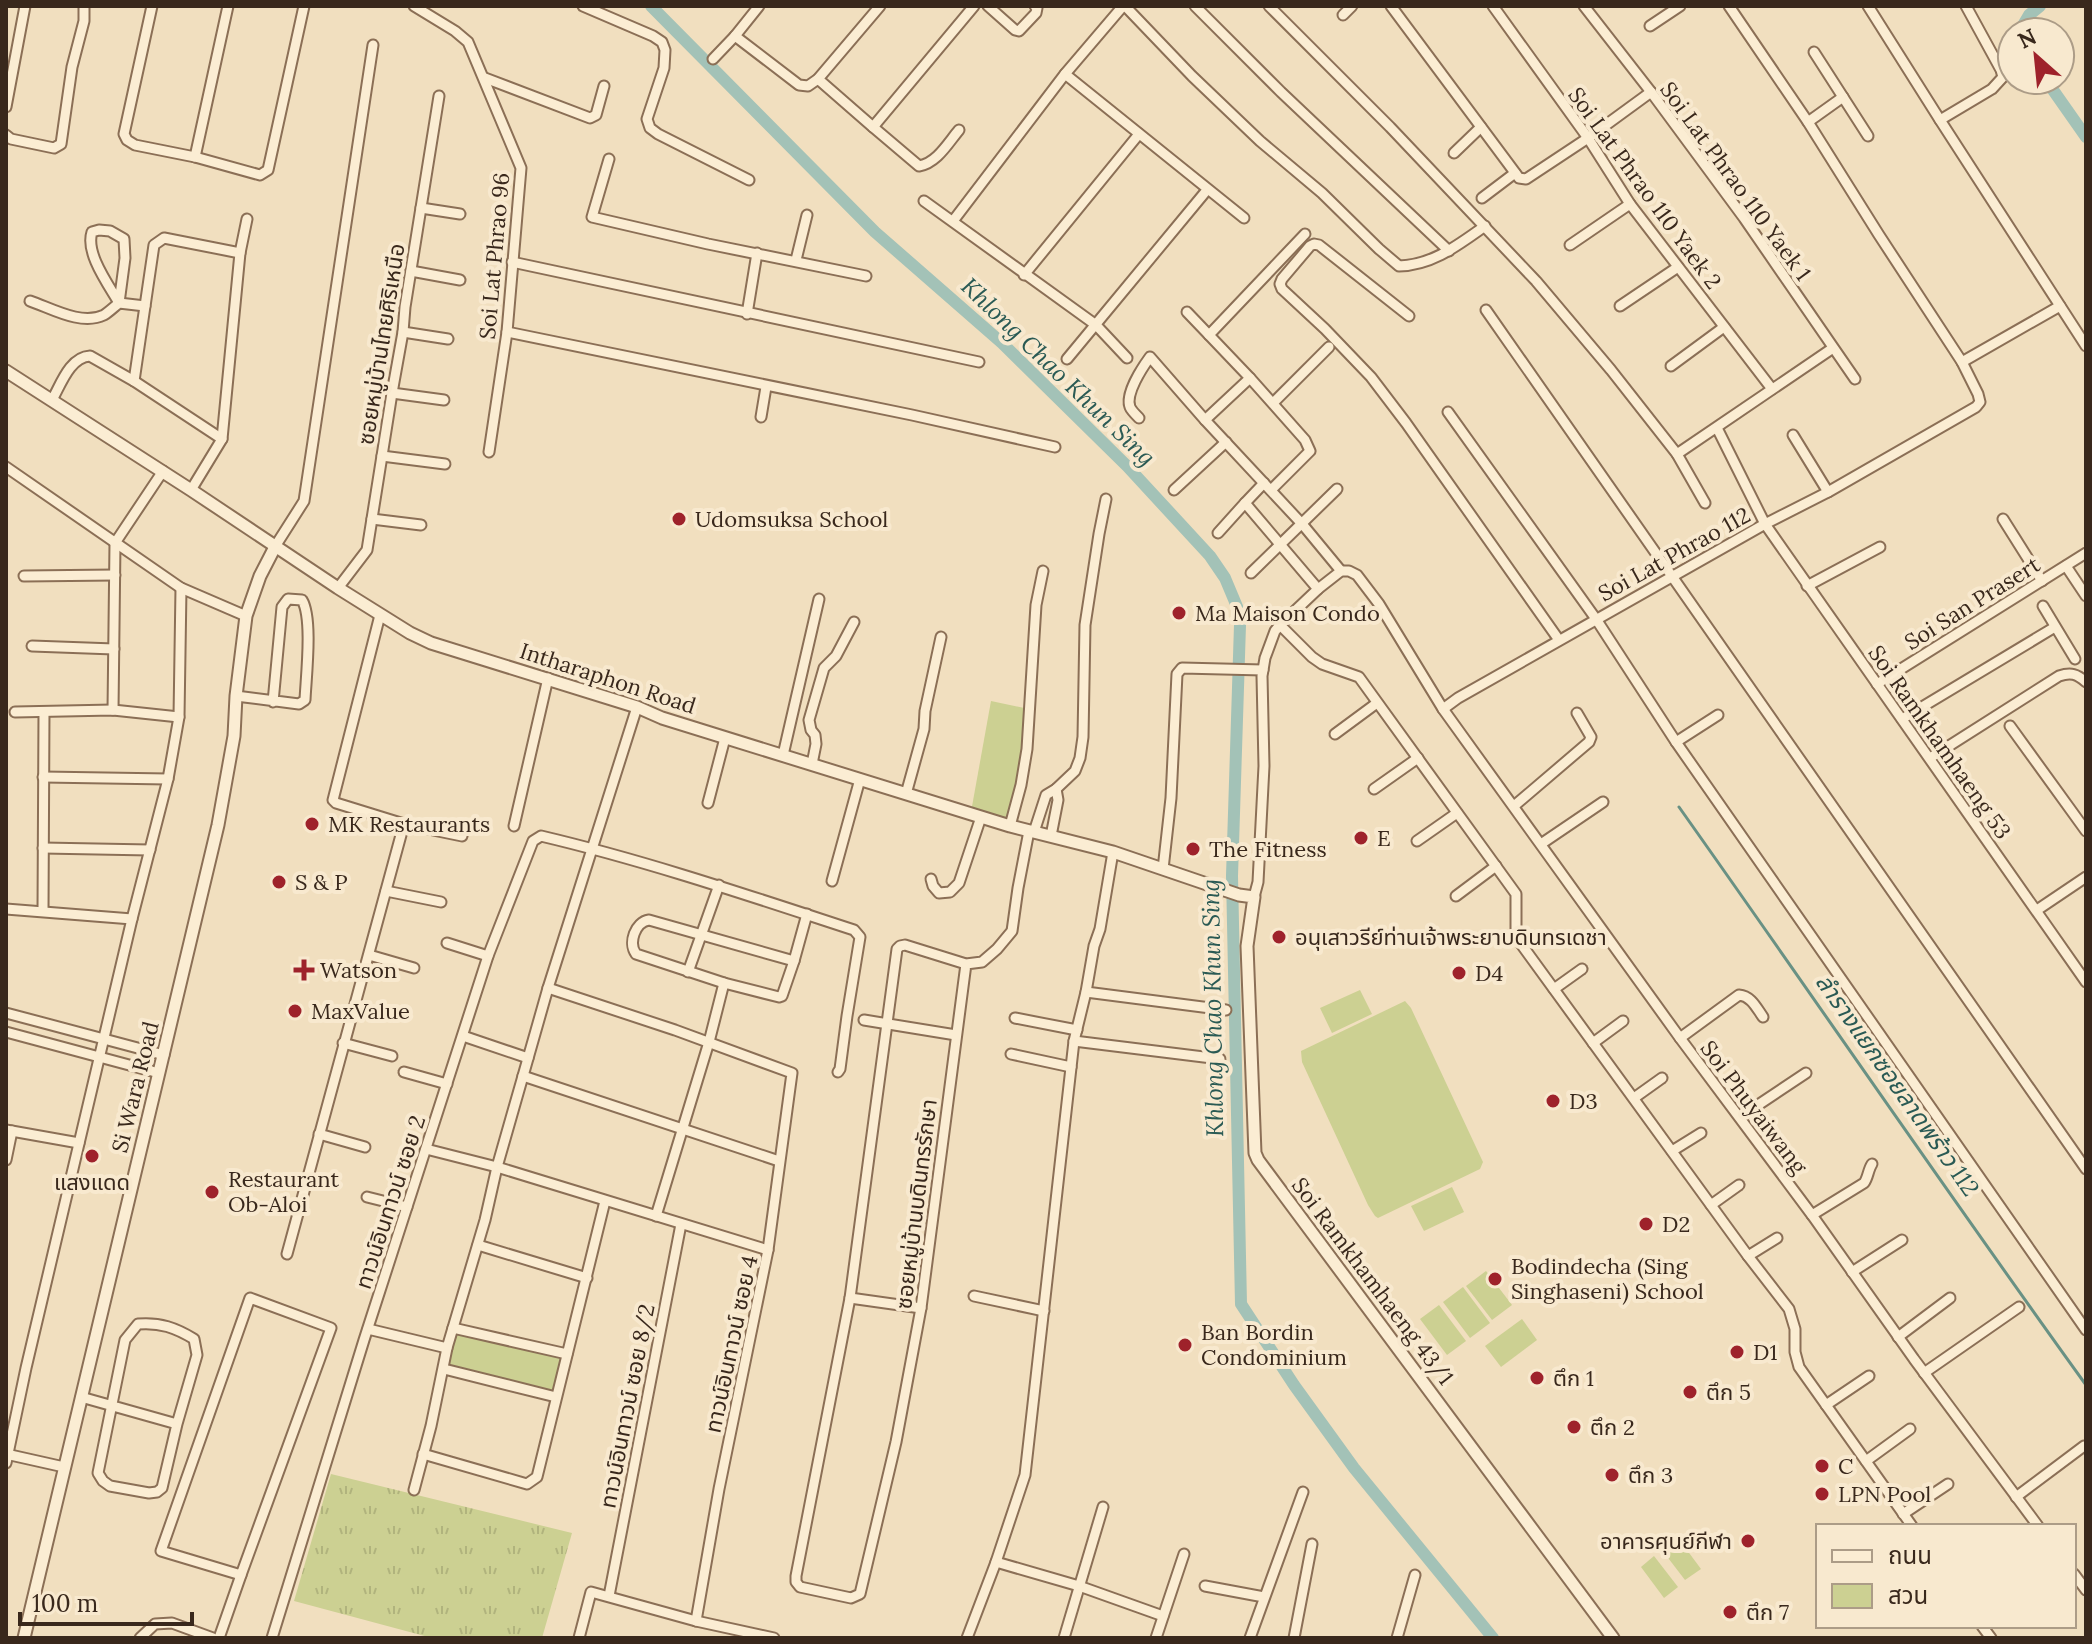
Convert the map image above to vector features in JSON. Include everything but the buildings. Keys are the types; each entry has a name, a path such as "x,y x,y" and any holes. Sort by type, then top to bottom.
{"street":[{"path":"6,107 25,6"},
{"path":"6,135 11,139 54,148 61,144 72,67 84,21 84,6"},
{"path":"152,6 124,134 127,140 135,145 260,175 268,170 304,6"},
{"path":"195,157 228,6"},
{"name":"Soi Lat Phrao 96","path":"414,6 468,42 521,168 507,332 489,452"},
{"path":"583,6 662,42 664,68 647,119 650,128 749,180"},
{"path":"713,59 759,6"},
{"path":"735,36 799,85 808,86 818,79 880,6"},
{"path":"873,127 974,6"},
{"path":"988,6 1019,31 1036,13 1035,6"},
{"path":"953,221 1065,74 1124,6 1249,130 1399,266 1423,263 1449,251 1485,226"},
{"path":"1195,6 1291,102 1449,251"},
{"path":"1269,6 1390,127 1536,281 1677,454 1705,503"},
{"path":"1343,15 1352,6"},
{"path":"1391,6 1519,178 1526,179 1651,92"},
{"name":"Soi Lat Phrao 110 Yaek 2","path":"1493,6 1588,138 1630,204 1772,389"},
{"name":"Soi Lat Phrao 110 Yaek 1","path":"1584,6 1744,218 1855,379"},
{"path":"1650,26 1680,6"},
{"name":"Soi Lat Phrao 112","path":"1443,709 1596,619 1828,492 1980,402 1962,362 1808,122 1729,6"},
{"path":"1868,6 2086,346"},
{"path":"1940,120 1992,89 2003,77 1966,6"},
{"path":"276,545 304,501 373,45"},
{"path":"1814,52 1868,136"},
{"path":"1065,74 1244,218"},
{"path":"485,78 590,118 596,115 604,86"},
{"path":"818,79 919,166 928,165 959,130"},
{"name":"ซอยหมู่บ้านไทยศิริเหนือ","path":"338,588 367,550 439,96"},
{"path":"1808,122 1843,97"},
{"path":"1454,153 1481,127"},
{"path":"1024,275 1139,134"},
{"path":"609,159 592,217 866,276"},
{"path":"1482,198 1515,173"},
{"path":"1067,359 1207,190"},
{"path":"924,201 1096,325 1127,358"},
{"path":"1570,245 1630,204"},
{"path":"421,208 460,214"},
{"path":"796,260 807,215"},
{"path":"191,490 222,439 240,253 247,219"},
{"path":"30,301 78,318 105,314 119,303 125,258 124,239 110,231 99,230 92,232 90,250 119,303"},
{"path":"1209,335 1305,234"},
{"path":"134,381 154,245 158,240 164,238 240,253"},
{"path":"1409,316 1319,245 1310,246 1280,284 1371,377 1559,640"},
{"path":"747,314 757,253"},
{"path":"512,262 979,362"},
{"path":"1620,306 1678,267"},
{"path":"411,271 460,280"},
{"path":"119,303 145,306"},
{"path":"1962,362 2060,306"},
{"path":"1486,310 2086,1169"},
{"path":"1187,312 1273,403 1305,440 1310,451 1245,503 1218,533"},
{"path":"1671,366 1724,327"},
{"path":"403,332 448,339"},
{"path":"507,332 1055,447"},
{"path":"1273,403 1329,347"},
{"path":"1677,454 1833,348"},
{"path":"52,400 76,361 90,356 222,439"},
{"path":"1139,418 1130,408 1129,399 1150,357 1341,571"},
{"name":"Intharaphon Road","path":"6,371 380,615 431,643 906,794 1010,826 1113,852 1239,895 1254,897"},
{"path":"1205,420 1250,378"},
{"path":"761,417 766,387"},
{"path":"392,393 444,400"},
{"path":"1448,412 1596,619 1676,742 2086,1330"},
{"name":"Soi Ramkhamhaeng 53","path":"1717,428 1765,524 2086,982"},
{"path":"1793,435 1828,492"},
{"path":"1174,490 1226,442"},
{"path":"382,456 445,464"},
{"path":"6,467 181,588 246,616"},
{"path":"113,710 115,543 163,471"},
{"path":"1251,573 1337,489"},
{"path":"921,1308 850,1298 897,949 905,945 966,964 982,962 1012,931 1018,888 1032,832 1046,795 1075,771 1080,758 1085,625 1106,499"},
{"path":"1245,503 1318,589"},
{"path":"372,519 421,525"},
{"path":"2003,519 2042,581"},
{"name":"Si Wara Road","path":"24,1638 218,825 234,736 246,616 260,576 276,545"},
{"path":"1807,586 1880,547"},
{"name":"Soi San Prasert","path":"1877,684 2086,553"},
{"path":"2066,566 2086,596"},
{"path":"1010,826 1027,749 1036,605 1043,571"},
{"path":"1254,897 1258,882 1264,766 1263,670 1275,631 1280,625 1341,571 1357,575 1443,709"},
{"path":"24,576 115,575"},
{"path":"64,1467 7,1457 132,919 168,779 179,717 181,588"},
{"path":"236,696 273,702 299,704 305,700 307,624 302,600 288,599 282,607 273,702"},
{"path":"783,755 819,599"},
{"path":"2043,606 2075,659"},
{"path":"380,615 333,797 336,803 404,824 462,836"},
{"path":"812,764 816,744 809,720 824,668 836,656 854,622"},
{"path":"1280,625 1322,664 1359,677 1516,894 1516,937 1789,1309 1795,1329 1795,1352 1799,1367 1910,1524"},
{"path":"1902,719 2055,627"},
{"path":"906,794 924,729 941,637"},
{"path":"32,646 114,649"},
{"path":"1163,869 1171,798 1177,674 1182,668 1263,670"},
{"path":"1930,758 2059,676 2068,673 2078,675 2086,682"},
{"path":"514,826 548,678"},
{"path":"1335,734 1377,703"},
{"path":"414,1490 447,1348 528,1058 637,707"},
{"name":"Soi Phuyaiwang","path":"1443,709 2036,1524"},
{"path":"15,712 113,710 179,717"},
{"path":"43,911 44,712"},
{"path":"1514,806 1589,742 1591,737 1577,713"},
{"path":"1676,742 1718,715"},
{"path":"2010,726 2086,831"},
{"path":"708,803 725,738"},
{"path":"1374,789 1418,758"},
{"path":"43,777 168,779"},
{"path":"832,881 860,779"},
{"path":"1051,836 1058,800 1056,789"},
{"path":"1541,844 1603,802"},
{"path":"1417,841 1457,813"},
{"path":"931,879 939,893 950,892 959,883 981,817"},
{"path":"287,1254 404,824"},
{"name":"ทาวน์อินทาวน์ ซอย 2","path":"272,1638 488,956 533,841 541,836 594,848"},
{"path":"43,848 150,850"},
{"path":"594,848 854,930 860,937 838,1072"},
{"path":"967,1638 1025,1475 1074,1041 1113,852"},
{"path":"1456,896 1496,866"},
{"path":"2037,910 2086,877"},
{"path":"688,972 719,885"},
{"path":"386,891 441,902"},
{"name":"Soi Ramkhamhaeng 43/1","path":"1254,897 1247,946 1255,1153 1258,1160 1613,1638"},
{"path":"6,909 132,919"},
{"path":"794,961 649,920 638,925 632,943 636,954 724,983 779,997 784,993 794,961 807,914"},
{"path":"447,943 488,956"},
{"path":"369,955 414,968"},
{"name":"ซอยหมู่บ้านบดินทรรักษา","path":"850,1298 796,1582 800,1587 851,1598 860,1594 896,1442 921,1308 966,964"},
{"path":"1554,989 1582,969"},
{"path":"656,1216 724,983"},
{"path":"548,988 709,1042"},
{"path":"1086,992 1226,1010"},
{"path":"1680,1038 1739,995 1754,1003 1763,1017"},
{"path":"6,1013 164,1055"},
{"path":"1015,1018 1077,1030"},
{"path":"864,1020 956,1035"},
{"path":"1593,1043 1623,1021"},
{"path":"6,1032 159,1073"},
{"path":"463,1036 528,1058"},
{"path":"1074,1041 1220,1059"},
{"name":"ทาวน์อินทาวน์ ซอย 4","path":"696,1621 719,1489 768,1250 792,1073 709,1042"},
{"path":"343,1043 392,1056"},
{"path":"1011,1054 1071,1067"},
{"path":"404,1072 447,1084"},
{"path":"1740,1117 1806,1073"},
{"path":"523,1076 779,1161"},
{"path":"1634,1098 1662,1078"},
{"path":"6,1160 9,1130 79,1143"},
{"path":"1672,1151 1701,1133"},
{"path":"319,1134 365,1147"},
{"path":"426,1149 497,1167 768,1250"},
{"path":"1812,1215 1864,1183 1872,1164"},
{"path":"1711,1205 1739,1185"},
{"path":"367,1197 407,1207"},
{"path":"423,1454 527,1484 537,1477 605,1201"},
{"name":"ทาวน์อินทาวน์ ซอย 8/2","path":"609,1596 681,1224"},
{"path":"1748,1256 1777,1238"},
{"path":"1852,1272 1902,1240"},
{"path":"478,1245 587,1278"},
{"path":"974,1296 1044,1311"},
{"path":"140,1638 155,1624 172,1623 216,1638 241,1575 331,1328 250,1298 161,1551 241,1575"},
{"path":"1898,1337 1950,1298"},
{"path":"1924,1373 2019,1307"},
{"path":"157,1323 194,1339 197,1355 162,1488 157,1492 110,1486 98,1473 113,1406 125,1340 138,1324 157,1323"},
{"path":"453,1328 567,1354"},
{"path":"368,1329 447,1348"},
{"path":"444,1369 556,1397"},
{"path":"1826,1405 1869,1376"},
{"path":"81,1397 177,1424"},
{"path":"1866,1461 1910,1429"},
{"path":"2016,1497 2084,1446"},
{"path":"1903,1514 1948,1484"},
{"path":"1250,1638 1303,1492"},
{"path":"1064,1638 1103,1507"},
{"path":"1294,1638 1312,1544"},
{"path":"1156,1638 1184,1554"},
{"path":"996,1562 1079,1586 1163,1616"},
{"path":"1397,1638 1415,1575"},
{"path":"1205,1586 1264,1597"},
{"path":"579,1638 591,1592 749,1635 774,1638"}],"green space":[{"path":"991,701 1034,710 1010,826 971,812"},
{"path":"1360,990 1372,1014 1332,1033 1320,1008"},
{"path":"1405,1001 1483,1162 1480,1169 1378,1218 1368,1205 1302,1062 1301,1051"},
{"path":"1452,1187 1464,1212 1424,1231 1411,1206"},
{"path":"1486,1271 1512,1305 1492,1320 1466,1286"},
{"path":"1463,1287 1490,1323 1470,1338 1443,1302"},
{"path":"1439,1305 1466,1341 1447,1355 1420,1319"},
{"path":"1522,1319 1537,1340 1501,1367 1485,1346"},
{"path":"454,1331 564,1358 555,1393 445,1364"},
{"path":"331,1474 572,1533 542,1638 432,1638 294,1601"},
{"path":"1678,1538 1701,1569 1685,1580 1662,1550"},
{"path":"1654,1556 1678,1587 1664,1598 1641,1567"}],"waterway":[{"name":"Khlong Chao Khun Sing","path":"651,6 875,232 1002,343 1127,466 1210,556 1225,578 1238,609 1240,625 1232,876 1241,1304 1354,1468 1493,1638"},
{"path":"2028,16 2040,6"},
{"path":"2057,96 2086,137"},
{"name":"ลำรางแยกซอยลาดพร้าว 112","path":"1679,807 2086,1385"}],"place":[{"name":"Udomsuksa School","path":"679,519"},
{"name":"Ma Maison Condo","path":"1179,613"},
{"name":"MK Restaurants","path":"312,824"},
{"name":"E","path":"1361,838"},
{"name":"The Fitness","path":"1193,849"},
{"name":"S & P","path":"279,882"},
{"name":"อนุเสาวรีย์ท่านเจ้าพระยาบดินทรเดชา","path":"1279,937"},
{"name":"Watson","path":"304,970"},
{"name":"D4","path":"1459,973"},
{"name":"MaxValue","path":"295,1011"},
{"name":"D3","path":"1553,1101"},
{"name":"แสงแดด","path":"92,1156"},
{"name":"Restaurant Ob-Aloi","path":"212,1192"},
{"name":"D2","path":"1646,1224"},
{"name":"Bodindecha (Sing Singhaseni) School","path":"1495,1279"},
{"name":"Ban Bordin Condominium","path":"1185,1345"},
{"name":"D1","path":"1737,1352"},
{"name":"ตึก 1","path":"1537,1378"},
{"name":"ตึก 5","path":"1690,1392"},
{"name":"ตึก 2","path":"1574,1427"},
{"name":"C","path":"1822,1466"},
{"name":"ตึก 3","path":"1612,1475"},
{"name":"LPN Pool","path":"1822,1494"},
{"name":"อาคารศุนย์กีฬา","path":"1748,1541"},
{"name":"ตึก 7","path":"1730,1612"}]}
